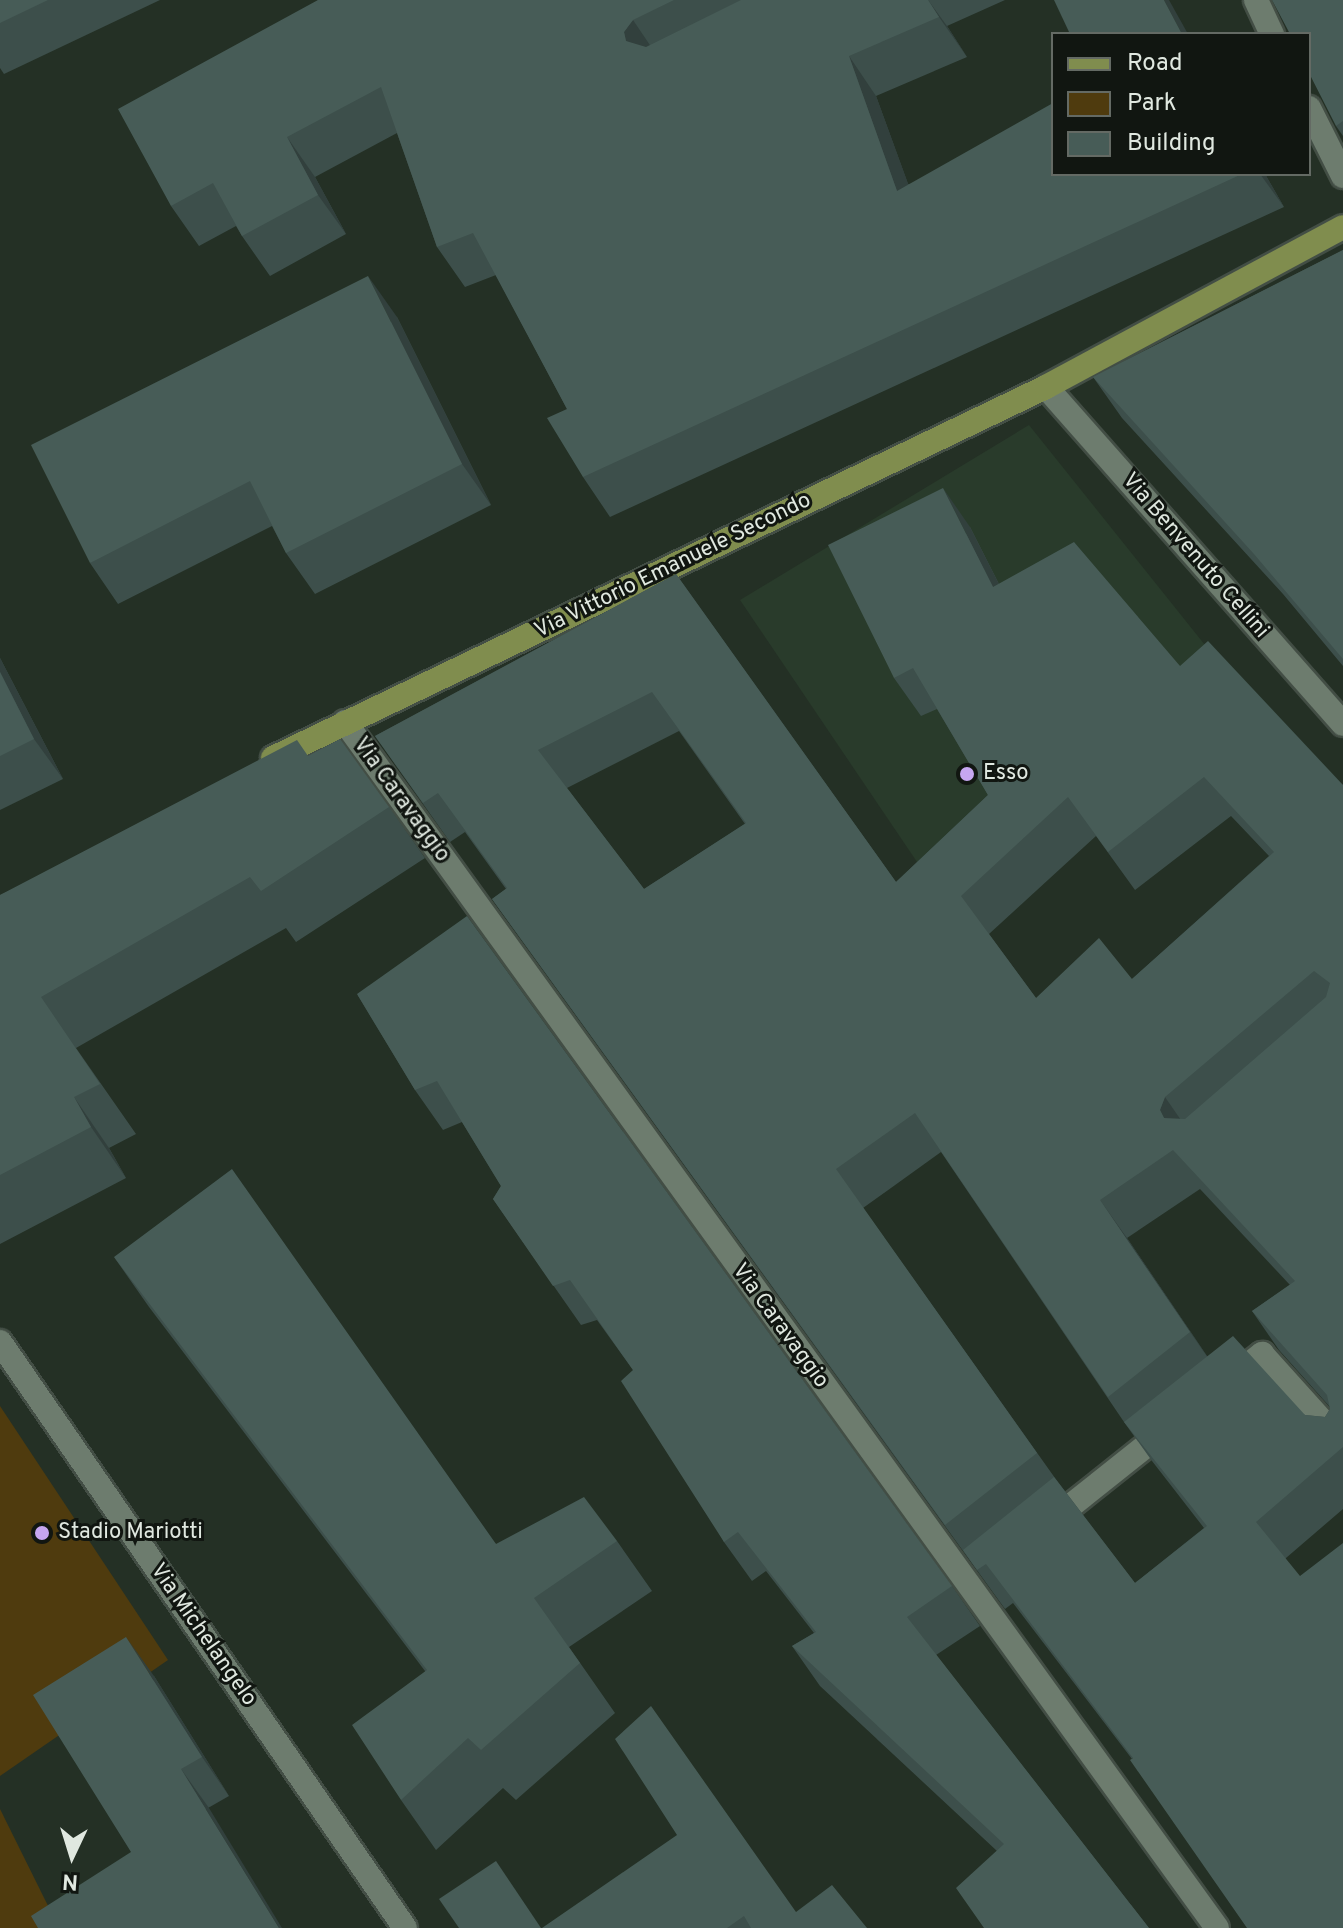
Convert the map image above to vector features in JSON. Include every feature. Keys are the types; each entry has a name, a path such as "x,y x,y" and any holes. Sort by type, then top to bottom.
{"main road":[{"name":"Via Vittorio Emanuele Secondo","path":"247,772 345,722 1046,387 1343,227"}],"street":[{"path":"1256,0 1271,32"},
{"path":"1311,112 1343,176"},
{"name":"Via Benvenuto Cellini","path":"1046,387 1343,724"},
{"name":"Via Caravaggio","path":"345,722 1217,1928"},
{"name":"Via Michelangelo","path":"0,1342 405,1928"},
{"path":"1213,1393 1262,1354 1343,1444"},
{"path":"1029,1538 1189,1412"},
{"path":"968,1587 993,1567"}],"shaded area":[{"name":"Esso","path":"1029,425 1213,655 938,893 740,600"}],"green space":[{"name":"Stadio Mariotti","path":"0,1406 168,1660 0,1776"},
{"path":"0,1809 59,1928 0,1928"}],"building":[{"path":"0,0 48,0 0,23"},
{"path":"318,0 674,0 633,20 624,32 626,41 646,47 741,0 928,0 939,17 849,56 897,191 1051,104 1051,176 1238,176 583,477 547,418 567,409 473,233 437,247 381,87 287,137 318,195 242,236 213,183 171,206 118,109"},
{"path":"1054,0 1164,0 1181,32 1069,32"},
{"path":"1272,0 1343,0 1343,121 1336,126 1311,77 1311,32 1289,32"},
{"path":"1343,250 1343,659 1254,554 1093,377"},
{"path":"368,276 462,464 286,553 250,481 90,563 31,445"},
{"path":"943,488 993,587 1074,542 1180,666 1208,641 1343,785 1343,1447 1256,1522 1300,1576 1343,1543 1343,1928 1247,1928 1130,1760 1133,1758 986,1564 977,1570 963,1550 1054,1477 1135,1583 1207,1526 1124,1422 1233,1336 1305,1415 1325,1417 1330,1409 1327,1395 1252,1311 1295,1281 1173,1150 1100,1200 1190,1332 1108,1397 915,1113 836,1169 1037,1453 945,1525 492,899 507,888 438,793 423,803 375,736 676,574 896,882 988,795 913,668 894,678 828,545","holes":["652,692 746,823 644,889 538,750","1204,777 1274,852 1132,979 1099,938 1036,998 961,896 1068,797 1108,852","1314,971 1330,983 1326,997 1185,1119 1164,1118 1160,1110 1165,1097"]},
{"path":"0,672 34,739 0,756"},
{"path":"340,739 389,807 261,891 250,877 41,997 100,1084 74,1097 91,1127 0,1175 0,895 297,740 308,756"},
{"path":"467,916 952,1586 907,1617 1149,1928 984,1928 956,1888 1004,1844 792,1646 816,1632 738,1532 724,1542 621,1381 633,1370 570,1280 553,1286 493,1199 501,1186 437,1081 415,1090 357,994"},
{"path":"232,1169 496,1544 584,1497 617,1541 534,1598 580,1663 481,1750 468,1738 401,1800 352,1725 427,1670 114,1257"},
{"path":"126,1637 202,1757 181,1769 279,1928 38,1928 31,1916 131,1852 33,1695"},
{"path":"651,1706 796,1912 832,1885 867,1928 751,1928 744,1916 727,1928 542,1928 677,1835 615,1739"},
{"path":"496,1861 541,1928 459,1928 439,1899"}],"place":[{"name":"Esso","path":"967,774"},
{"name":"Stadio Mariotti","path":"42,1533"}]}
